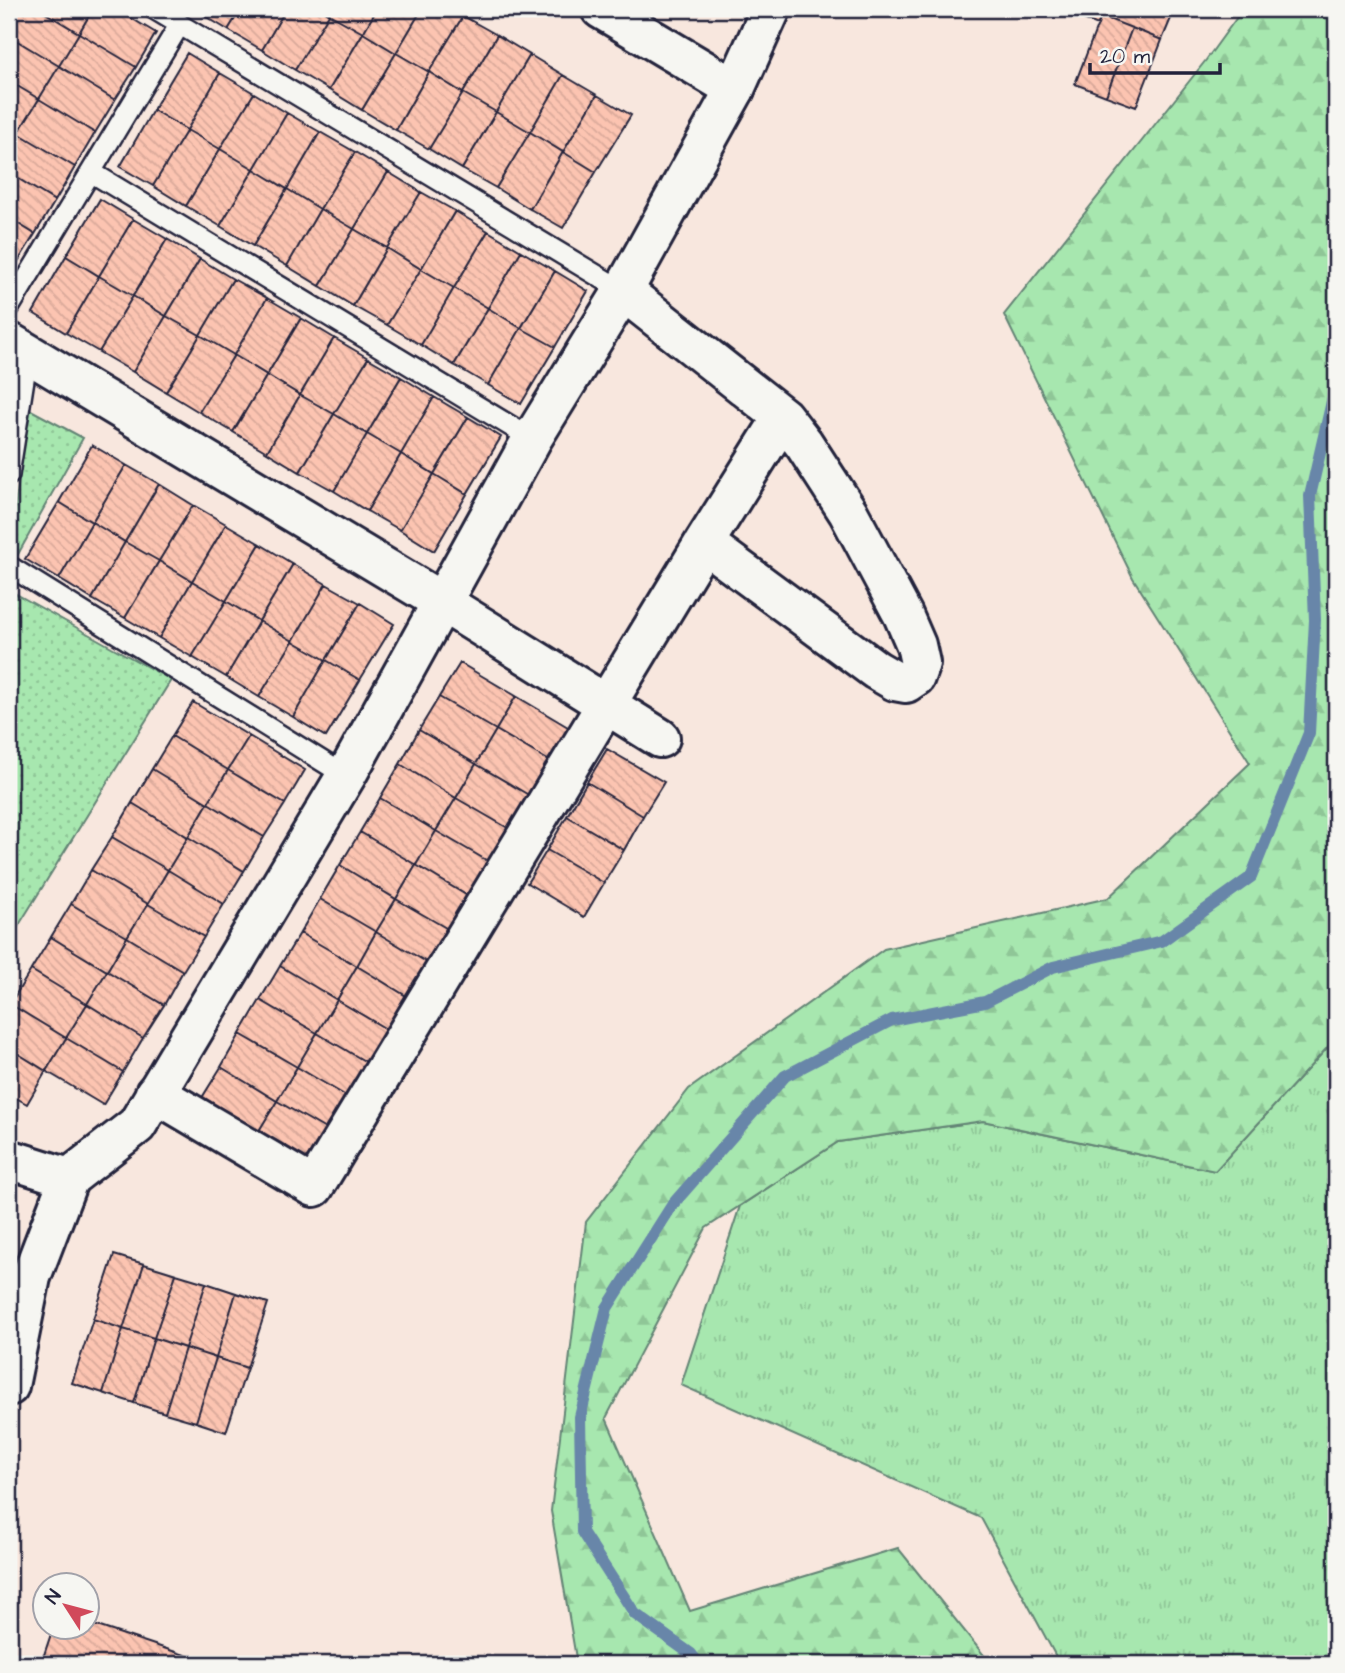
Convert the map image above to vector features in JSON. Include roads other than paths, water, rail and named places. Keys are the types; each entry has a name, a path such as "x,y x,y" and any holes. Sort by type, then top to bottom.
{"street":[{"path":"601,9 735,89"},
{"path":"9,1386 32,1276 69,1178 137,1125 346,776 532,439 623,291 735,89 771,9"},
{"path":"623,291 783,417 804,444 848,512 903,615 916,645 920,663 915,677 906,683 895,681 876,670 704,543"},
{"path":"19,348 442,602 660,738"},
{"path":"155,1093 314,1187 783,417"},
{"path":"9,1158 69,1178"}],"lane":[{"path":"154,9 623,291"},
{"path":"9,308 180,24"},
{"path":"91,172 532,439"},
{"path":"9,475 19,348"},
{"path":"9,566 346,776"}],"waterway":[{"path":"699,1664 691,1654 635,1614 582,1532 580,1417 607,1308 673,1204 785,1076 892,1020 985,1002 1053,967 1162,941 1251,877 1309,733 1315,620 1310,496 1336,384"}]}
